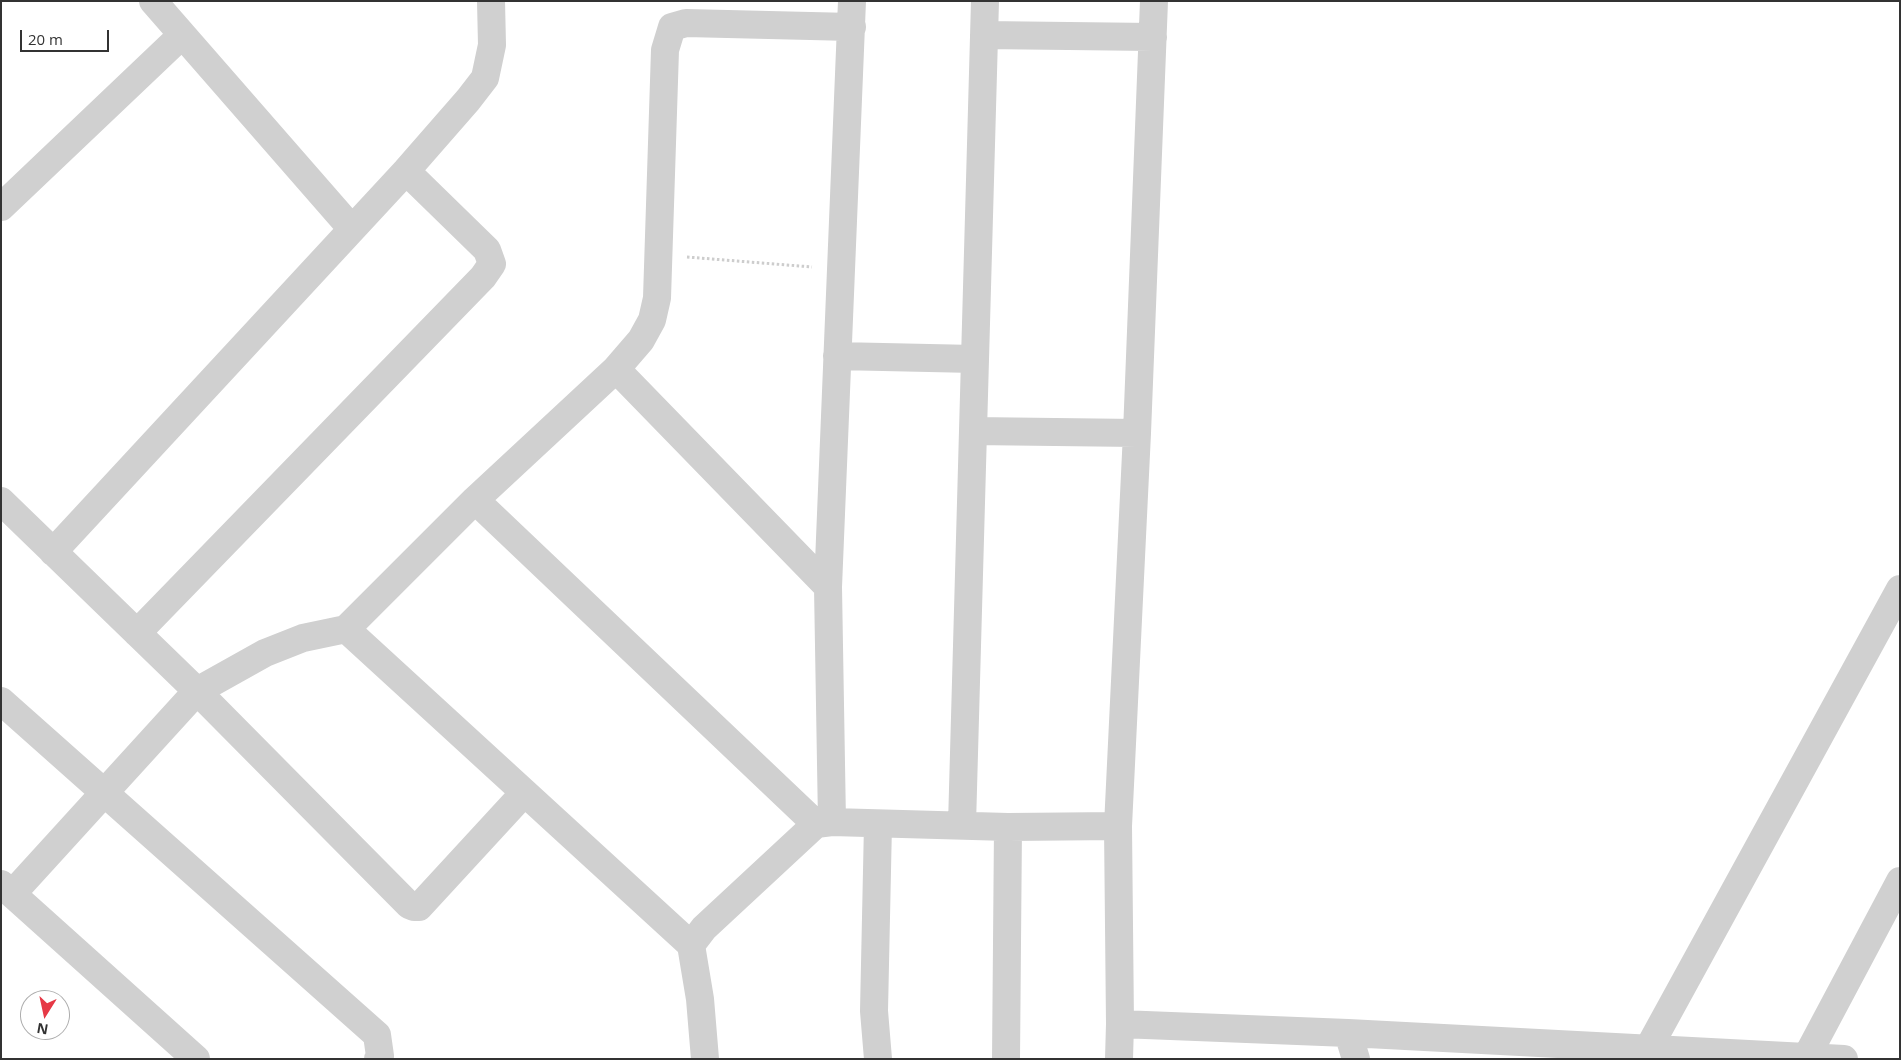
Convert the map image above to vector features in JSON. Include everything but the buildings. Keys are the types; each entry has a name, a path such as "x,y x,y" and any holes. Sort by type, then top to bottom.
{"street":[{"path":"153,1 352,229"},
{"path":"53,552 406,171 468,100 485,78 492,45 491,1"},
{"path":"962,826 985,1"},
{"path":"1119,1059 1118,826 1137,433 1154,1"},
{"path":"196,1059 7,889 104,792 197,691 265,652 304,638 346,629 475,500 616,369 641,340 652,320 657,298 664,50 672,28 686,23 852,14 828,587 824,823 704,928 691,945"},
{"path":"1,207 182,34"},
{"path":"984,36 1153,37"},
{"path":"137,633 483,277 492,264 487,250 406,171"},
{"path":"837,356 975,359"},
{"path":"616,369 828,587"},
{"path":"973,431 1137,433"},
{"path":"475,500 824,823 1008,827 1118,826"},
{"path":"1,501 197,691 392,890 414,908 419,907 524,793"},
{"path":"1648,1050 1900,589"},
{"path":"346,629 691,945 700,999 705,1059"},
{"path":"1,701 377,1035 380,1056 378,1059"},
{"path":"878,824 874,1010 878,1059"},
{"path":"1006,1059 1008,827"},
{"path":"1807,1056 1900,881"},
{"path":"1120,1024 1348,1033 1723,1055 1807,1056 1844,1059"},
{"path":"1348,1033 1356,1059"}],"path":[{"path":"658,255 840,269"}]}
